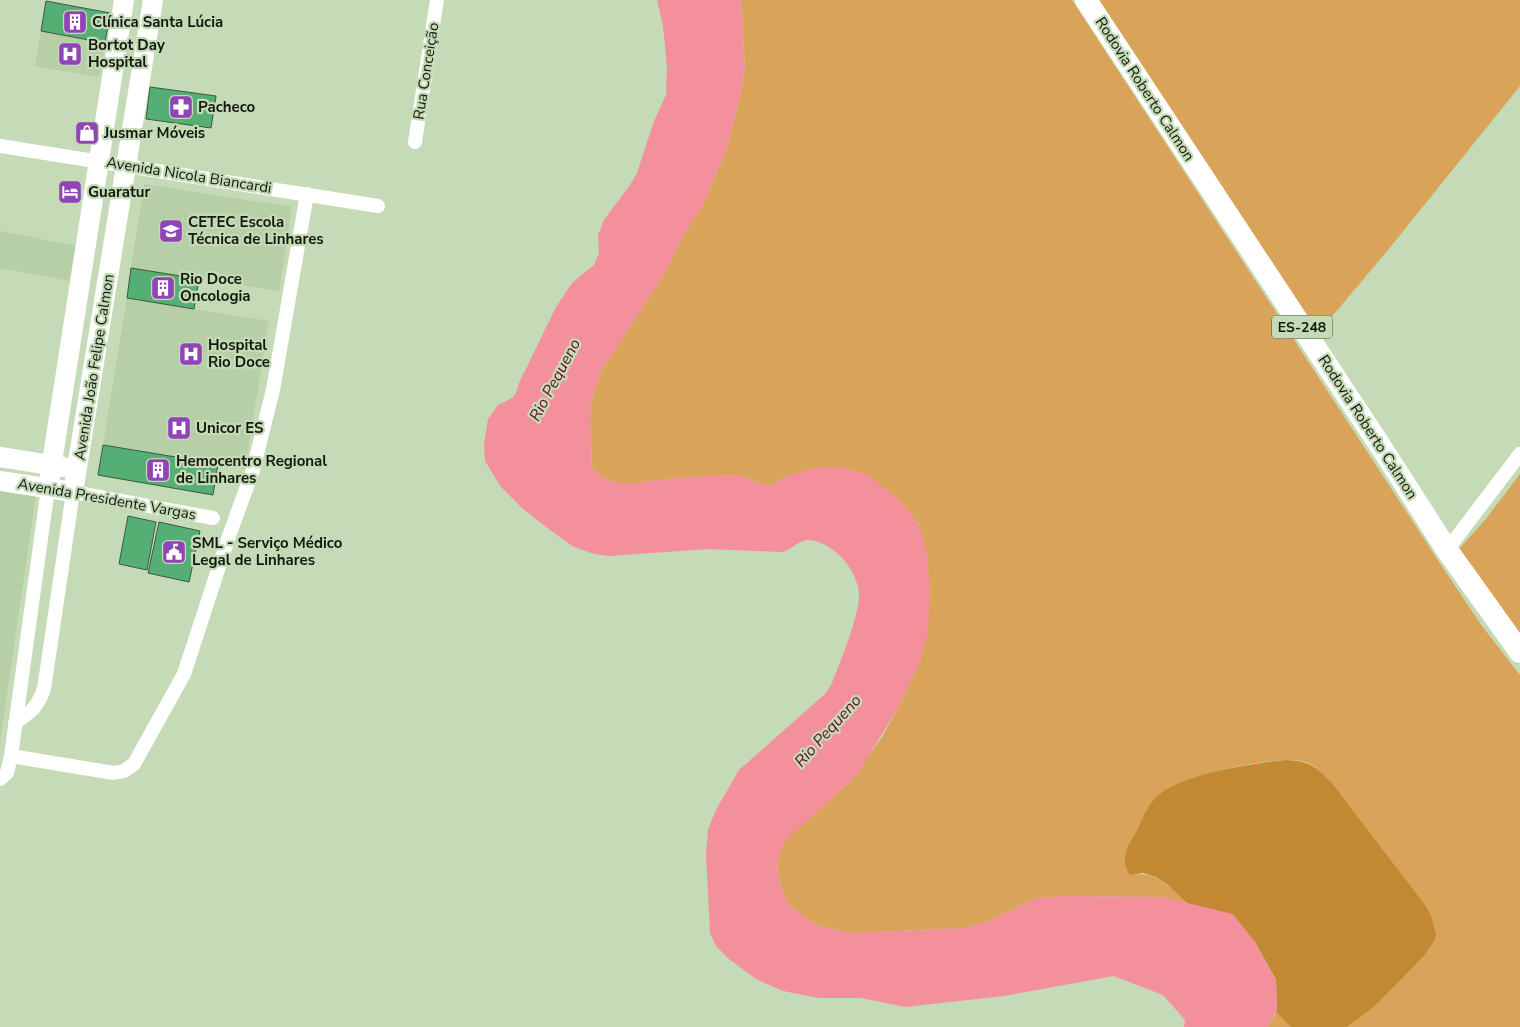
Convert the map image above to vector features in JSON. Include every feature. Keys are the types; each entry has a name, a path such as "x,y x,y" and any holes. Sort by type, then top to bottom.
{"main road":[{"name":"Avenida João Felipe Calmon","path":"48,488 124,0"},
{"name":"Avenida João Felipe Calmon","path":"73,492 153,0"},
{"name":"Rodovia Roberto Calmon","path":"1086,0 1447,550 1520,652"},
{"name":"Avenida Presidente Vargas","path":"0,457 77,469"},
{"name":"Avenida Presidente Vargas","path":"0,481 73,492"}],"street":[{"name":"Rua Conceição","path":"414,142 437,0"},
{"name":"Avenida Nicola Biancardi","path":"0,146 378,206"},
{"path":"11,756 114,773 124,771 134,764 184,674 230,533 253,470 273,390 307,194"},
{"path":"1447,550 1520,454"},
{"name":"Avenida João Felipe Calmon","path":"0,779 7,773 11,756 48,488"},
{"name":"Avenida João Felipe Calmon","path":"15,722 33,711 40,702 44,689 73,492"},
{"name":"Avenida Presidente Vargas","path":"73,492 214,518"}],"shaded area":[{"path":"741,0 1072,0 1445,571 1482,626 1520,675 1520,1027 1347,1027 1374,1007 1424,956 1435,940 1431,916 1426,906 1332,783 1313,765 1295,760 1247,765 1199,776 1170,790 1156,799 1148,808 1138,836 1130,875 1139,874 1155,877 1168,885 1187,903 1162,897 1066,896 1036,898 992,920 964,928 851,933 816,925 789,905 780,885 777,862 784,842 850,782 882,737 920,662 919,525 899,500 790,475 771,485 761,484 744,477 732,475 676,478 627,484 613,482 600,476 592,467 591,403 601,371 665,273 684,234 702,207 726,151 745,69"},
{"path":"1094,0 1520,0 1520,86 1388,250 1313,339"},
{"name":"Bortot Day Hospital","path":"41,31 105,43 99,77 35,66"},
{"path":"144,184 292,207 279,291 131,268"},
{"path":"0,231 76,246 69,281 0,268"},
{"name":"Hospital Rio Doce","path":"127,298 269,321 245,469 103,445"},
{"path":"1520,474 1520,644 1459,549 1485,520"},
{"path":"0,490 36,496 0,742"},
{"path":"1285,760 1312,765 1332,783 1426,906 1436,935 1435,940 1424,956 1374,1007 1347,1027 1291,1027 1276,1012 1276,980 1255,942 1187,903 1167,884 1156,877 1143,873 1130,875 1125,865 1125,855 1144,815 1152,802 1162,792 1194,777 1253,764"},
{"path":"1276,1012 1291,1027 1268,1027"}],"water":[{"name":"Rio Pequeno","path":"657,0 741,0 745,69 726,151 702,207 684,234 665,273 601,371 591,403 592,467 600,476 613,482 627,484 676,478 732,475 744,477 761,484 771,485 790,475 810,469 822,467 844,468 870,476 899,500 915,519 922,533 927,554 930,587 928,632 920,662 897,710 856,776 784,842 777,863 780,885 789,905 816,925 851,933 964,928 992,920 1036,898 1066,896 1162,897 1233,914 1255,942 1276,981 1277,1009 1268,1027 1184,1027 1185,1020 1163,995 1114,976 1004,996 905,1007 861,998 819,998 783,991 756,979 729,959 716,946 710,933 706,855 708,829 717,808 739,770 826,693 832,683 856,614 859,594 855,577 846,562 835,551 824,544 811,540 801,542 783,552 709,549 609,556 594,554 572,546 522,508 501,487 485,461 484,445 488,419 498,405 512,398 516,393 556,307 572,283 594,265 599,253 598,235 604,220 637,173 654,121 666,95 667,67 663,26"}],"building":[{"name":"Clínica Santa Lúcia","path":"46,1 110,13 105,43 41,31"},
{"name":"Pacheco","path":"150,87 216,96 211,128 146,119"},
{"name":"Rio Doce Oncologia","path":"131,268 199,279 194,309 127,298"},
{"name":"Hemocentro Regional de Linhares","path":"103,445 218,464 213,495 98,475"},
{"path":"128,516 156,522 147,570 119,564"},
{"name":"SML - Serviço Médico Legal de Linhares","path":"159,522 200,531 189,582 148,573"}],"place":[{"name":"Clínica Santa Lúcia","path":"75,22"},
{"name":"Bortot Day Hospital","path":"70,54"},
{"name":"Pacheco","path":"181,107"},
{"name":"Jusmar Móveis","path":"87,133"},
{"name":"Guaratur","path":"70,192"},
{"name":"CETEC Escola Técnica de Linhares","path":"171,231"},
{"name":"Rio Doce Oncologia","path":"163,288"},
{"name":"Hospital Rio Doce","path":"191,354"},
{"name":"Unicor ES","path":"179,428"},
{"name":"Hemocentro Regional de Linhares","path":"158,470"},
{"name":"SML - Serviço Médico Legal de Linhares","path":"174,552"}]}
